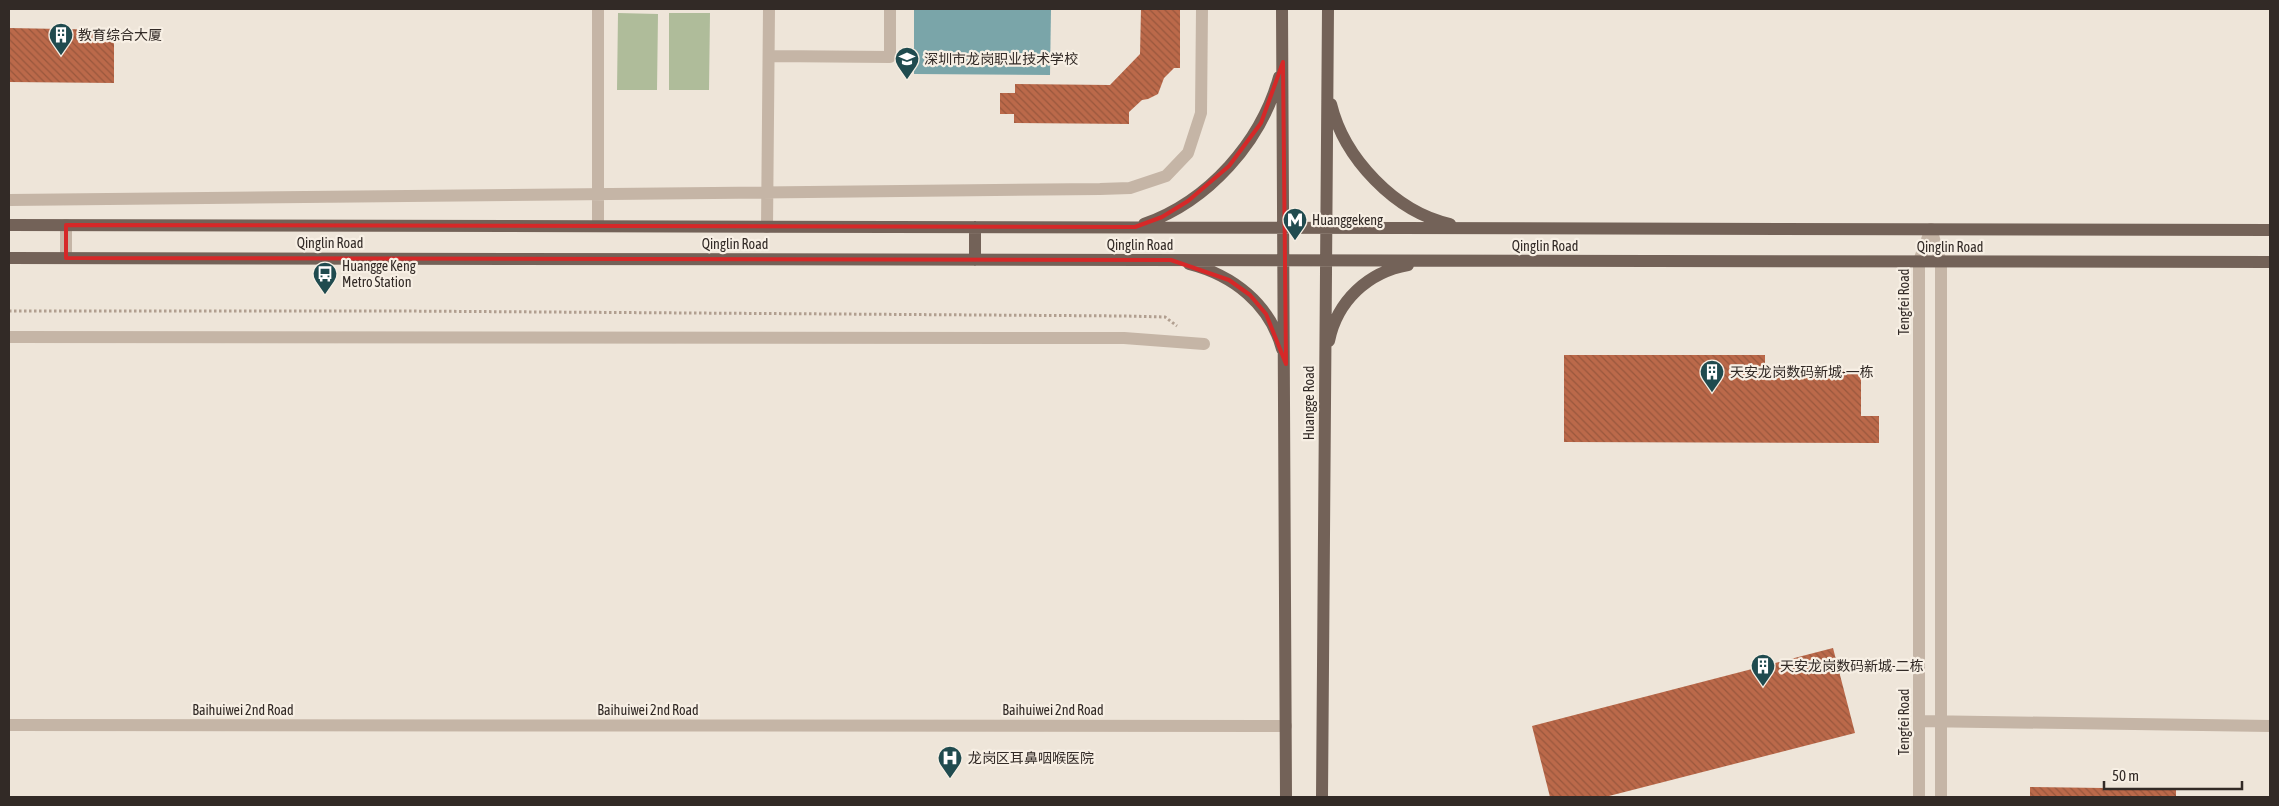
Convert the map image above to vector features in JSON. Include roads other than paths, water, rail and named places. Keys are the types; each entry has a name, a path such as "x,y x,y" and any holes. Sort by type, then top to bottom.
{"main road":[{"name":"Huangge Road","path":"1282,9 1286,364 1286,797"},
{"name":"Huangge Road","path":"1322,797 1328,9"},
{"path":"1135,227 1162,217 1188,201 1210,185 1229,166 1261,123 1274,94 1283,62"},
{"path":"1327,89 1334,114 1344,138 1361,163 1378,182 1396,198 1419,213 1442,223 1465,228"},
{"name":"Qinglin Road","path":"9,225 2270,230"},
{"path":"975,227 975,260"},
{"name":"Qinglin Road","path":"9,258 2270,262"},
{"path":"1171,260 1208,270 1229,280 1250,295 1266,314 1279,339 1286,364"},
{"path":"1324,363 1330,334 1339,311 1355,290 1375,275 1399,266 1430,260"}],"street":[{"path":"598,9 598,226"},
{"path":"767,227 769,9"},
{"path":"769,56 890,57 890,9"},
{"path":"9,200 1100,190 1130,188 1166,176 1188,153 1201,113 1202,9"},
{"path":"66,225 66,258"},
{"path":"1931,229 1941,262 1941,797"},
{"name":"Tengfei Road","path":"1919,797 1919,261 1931,229"},
{"path":"9,338 1124,338 1204,344"},
{"path":"1919,721 2270,726"},
{"name":"Baihuiwei 2nd Road","path":"9,725 1286,726"}],"water":[{"path":"914,9 1051,9 1050,75 914,74"}],"place":[{"name":"教育综合大厦","path":"61,56"},
{"name":"深圳市龙岗职业技术学校","path":"907,80"},
{"name":"Huanggekeng","path":"1295,241"},
{"name":"Huangge Keng Metro Station","path":"325,295"},
{"name":"天安龙岗数码新城-一栋","path":"1712,393"},
{"name":"天安龙岗数码新城-二栋","path":"1763,687"},
{"name":"龙岗区耳鼻咽喉医院","path":"950,779"}]}
